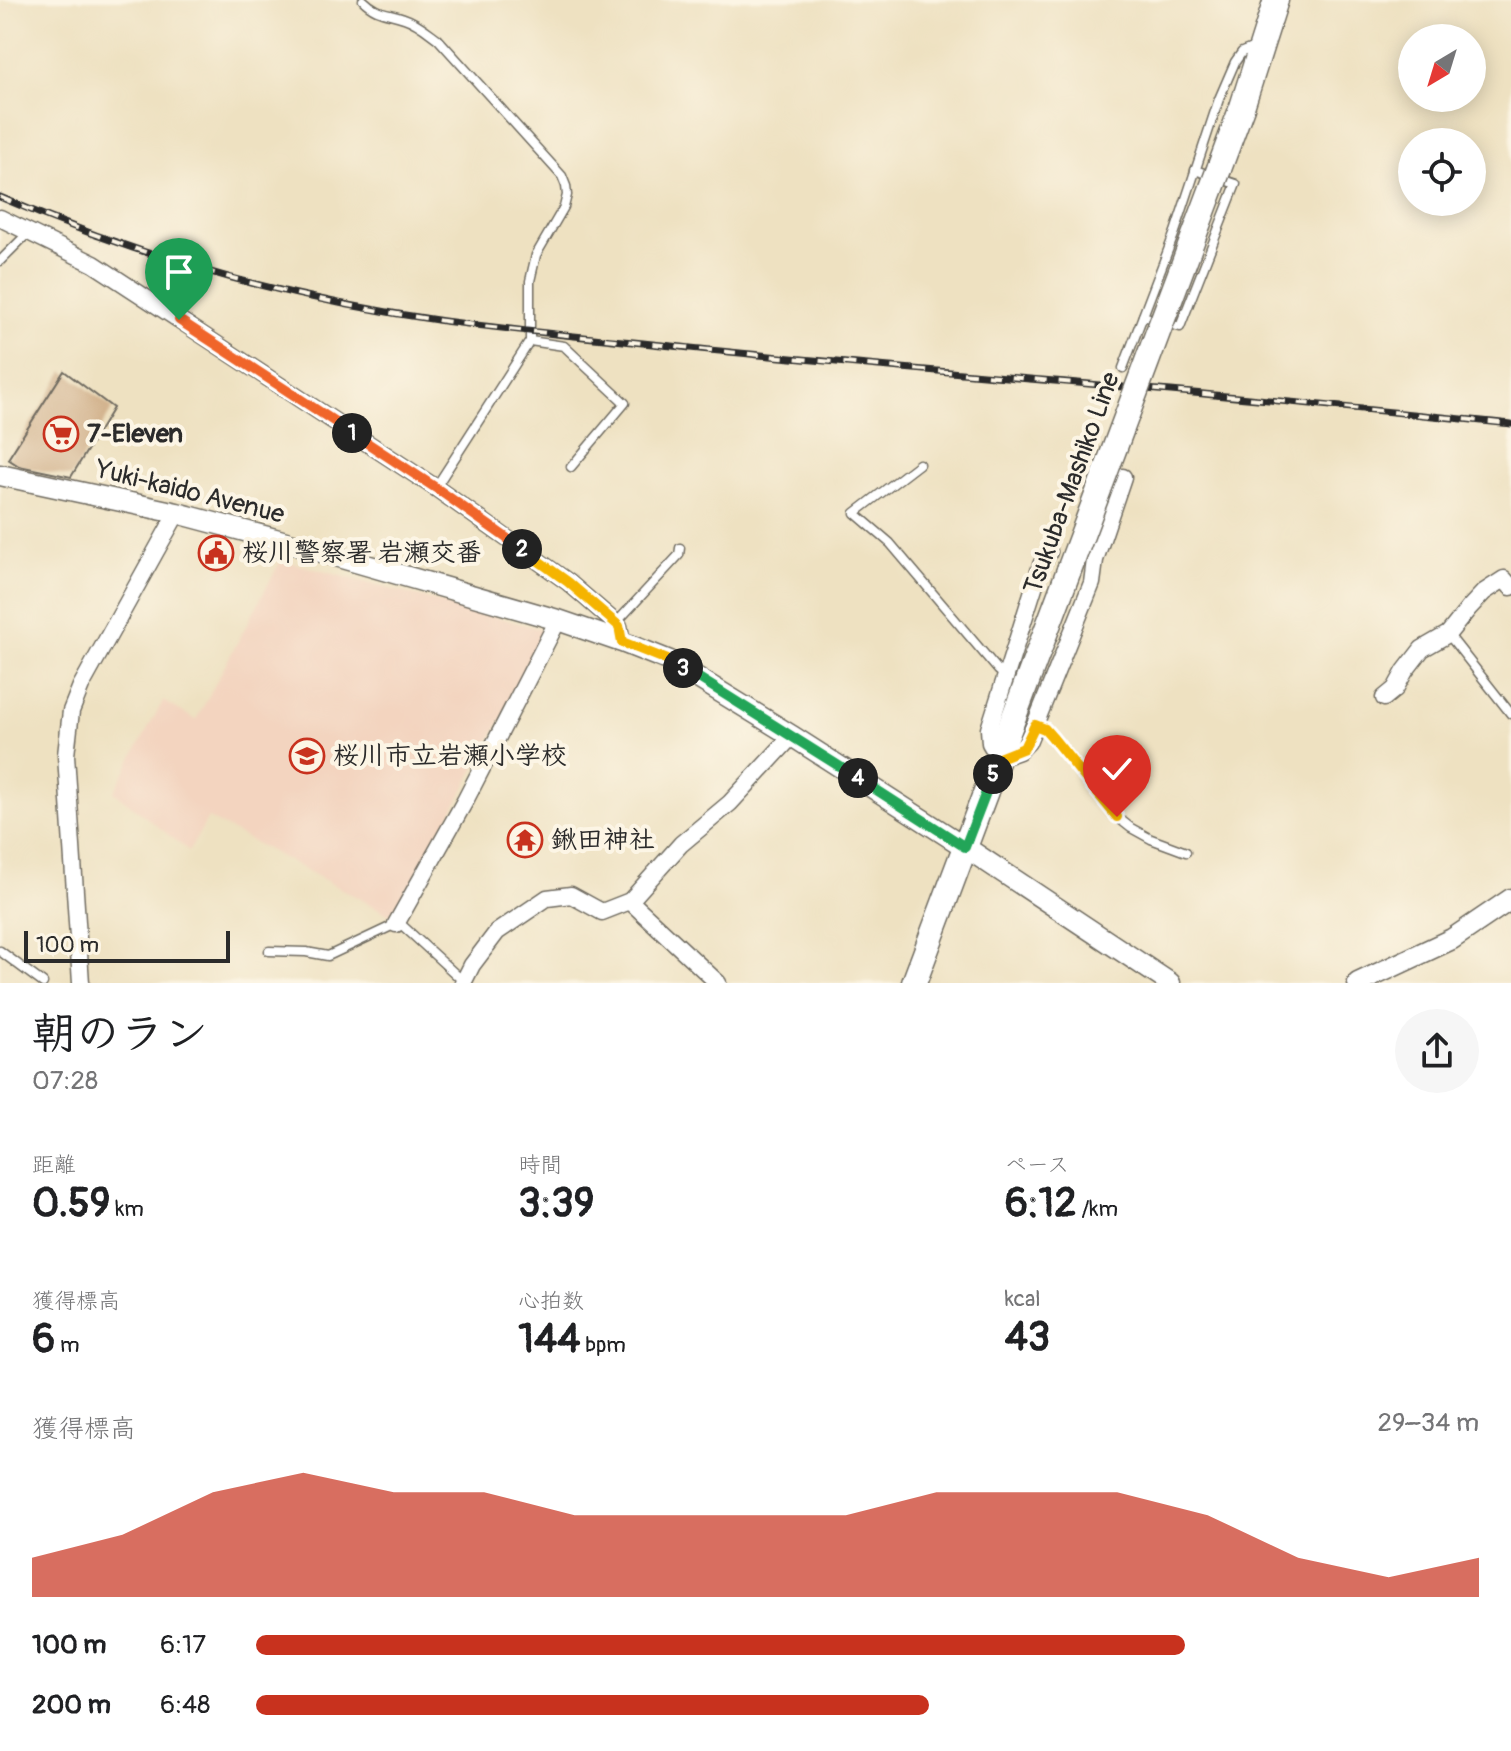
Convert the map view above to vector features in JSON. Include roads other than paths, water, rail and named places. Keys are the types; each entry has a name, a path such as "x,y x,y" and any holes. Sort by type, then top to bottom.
{"main road":[{"name":"Tsukuba-Mashiko Line","path":"914,983 1069,570 1207,170 1262,44 1276,0"}],"street":[{"path":"0,218 94,264 436,488 568,582 619,632"},
{"name":"Yuki-kaido Avenue","path":"1,475 177,513 558,620 619,632 792,736 1170,983"},
{"path":"1049,552 1041,565 989,729 990,743 999,758 1024,748 1035,725 1092,583 1094,567 1123,477"},
{"path":"81,983 66,755 71,711 81,686 177,513"},
{"path":"1384,698 1395,689 1422,649 1448,634 1484,592 1504,579 1511,587"},
{"path":"396,924 465,801 558,620"},
{"path":"463,982 497,932 547,898 571,895 602,912 630,901 681,844 730,803 792,736"},
{"path":"1358,983 1452,939 1511,899"},
{"path":"630,901 718,983"}],"lane":[{"path":"363,0 378,12 420,25 438,39 562,176 566,186 564,207 536,255 530,281 530,341 436,488"},
{"path":"1123,368 1175,232 1207,170 1236,184 1180,327 1143,316"},
{"path":"0,261 29,232"},
{"path":"1175,232 1212,243"},
{"path":"530,341 564,346 625,403 571,467"},
{"path":"919,464 855,513 890,543 1005,676"},
{"path":"619,632 679,555 680,548"},
{"path":"1049,552 1094,567"},
{"path":"1448,634 1511,714"},
{"path":"1035,725 1045,729 1117,817 1151,839 1186,852"},
{"path":"269,951 328,956 396,924 403,926 463,982"},
{"path":"0,951 43,983"}],"railway":[{"path":"0,197 107,239 218,274 330,301 444,321 775,356 1511,424"}],"place":[{"name":"7-Eleven","path":"61,434"},
{"name":"桜川警察署 岩瀬交番","path":"216,553"},
{"name":"桜川市立岩瀬小学校","path":"307,756"},
{"name":"鍬田神社","path":"525,840"}]}
